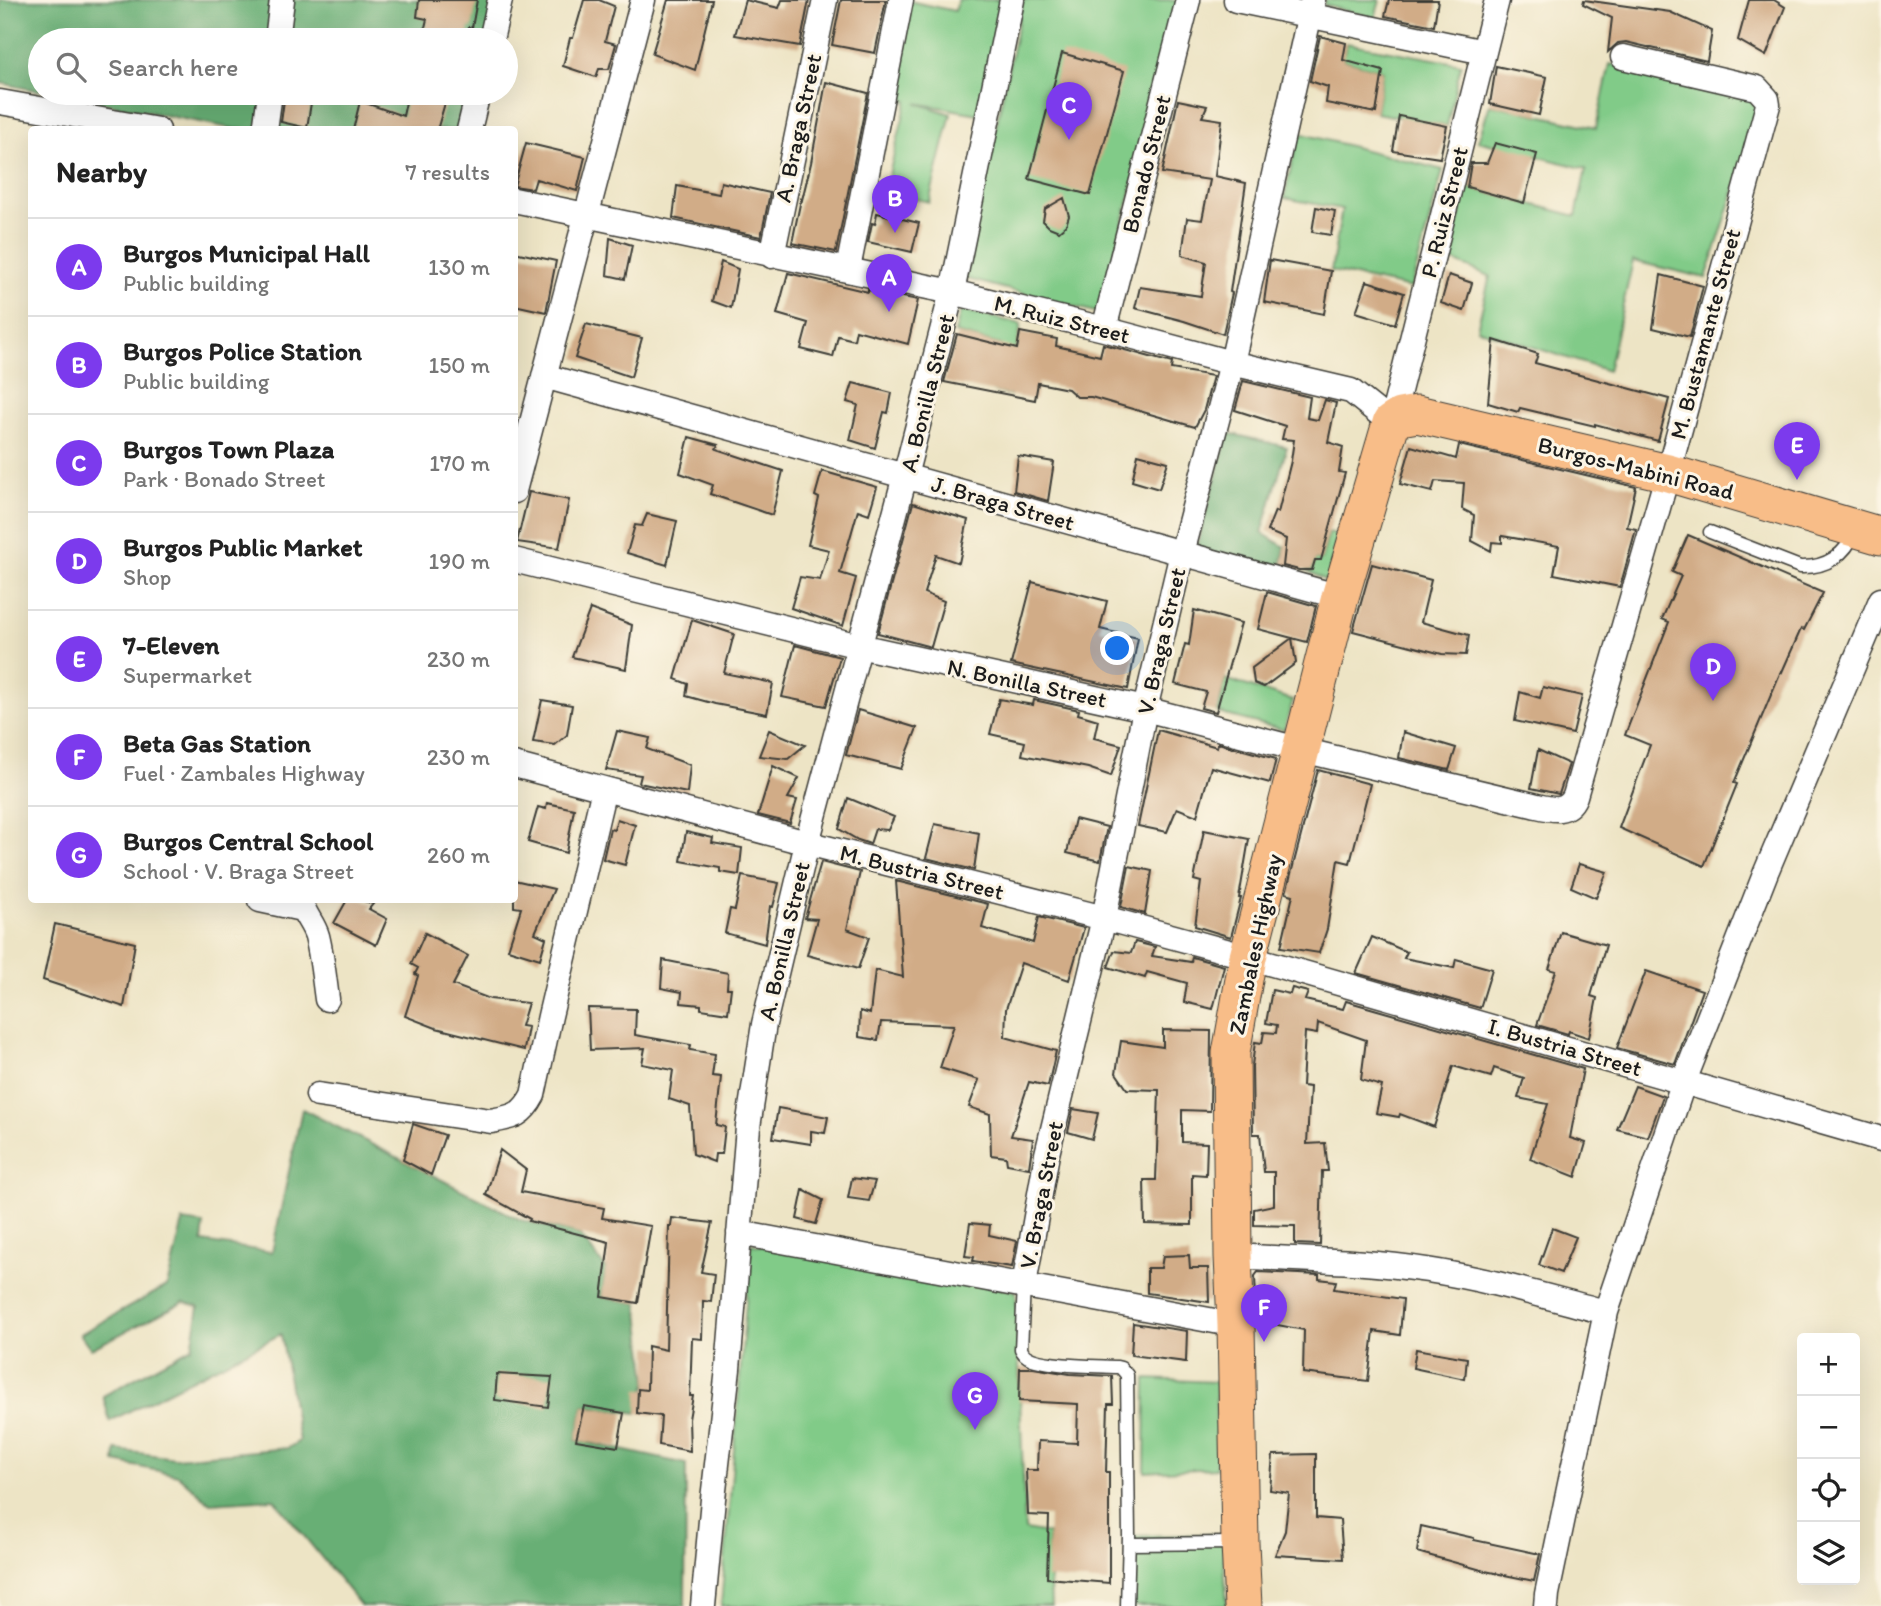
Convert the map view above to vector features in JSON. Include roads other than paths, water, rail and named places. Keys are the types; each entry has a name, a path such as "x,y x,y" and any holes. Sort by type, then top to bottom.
{"main road":[{"name":"Burgos-Mabini Road","path":"1391,424 1401,417 1417,414 1668,473 1868,532"},
{"name":"Zambales Highway","path":"1243,1606 1233,1256 1231,1053 1248,957 1340,597 1391,424"}],"street":[{"path":"278,28 282,0"},
{"path":"494,28 500,0"},
{"path":"518,476 643,0"},
{"name":"A. Braga Street","path":"772,256 825,0"},
{"path":"848,269 901,0"},
{"name":"A. Bonilla Street","path":"703,1606 728,1369 748,1127 764,1024 807,844 953,292 1012,0"},
{"name":"Bonado Street","path":"1104,329 1188,0"},
{"path":"1236,0 1311,7 1484,51"},
{"name":"P. Ruiz Street","path":"1391,424 1497,0"},
{"name":"V. Braga Street","path":"1024,1285 1047,1154 1104,918 1145,709 1182,553 1232,363 1311,7"},
{"name":"M. Bustamante Street","path":"1576,796 1668,473 1768,105 1767,99 1757,88 1623,57"},
{"path":"0,102 135,126"},
{"path":"266,126 268,105"},
{"path":"470,126 475,105"},
{"name":"M. Ruiz Street","path":"518,201 953,292 1351,391 1391,424"},
{"name":"J. Braga Street","path":"544,376 1340,597"},
{"name":"N. Bonilla Street","path":"518,560 859,646 1145,709 1301,750 1550,809 1568,808 1576,796"},
{"path":"1546,1606 1606,1311 1684,1081 1766,872 1881,600"},
{"name":"M. Bustria Street","path":"518,766 807,844 1248,957"},
{"path":"318,1095 491,1121 509,1118 527,1107 533,1095 604,789"},
{"path":"301,904 317,936 327,999"},
{"name":"I. Bustria Street","path":"1248,957 1881,1139"},
{"path":"739,1233 1236,1325"},
{"path":"1233,1256 1426,1270 1472,1278 1606,1311"}],"lane":[{"path":"1710,532 1800,567 1827,563 1868,532"},
{"path":"1024,1285 1021,1349 1024,1354 1030,1359 1042,1362 1117,1367 1126,1375 1129,1544 1127,1606"},
{"path":"1129,1544 1240,1543"}],"place":[{"name":"Burgos Town Plaza","path":"1069,140"},
{"name":"Burgos Police Station","path":"895,233"},
{"name":"Burgos Municipal Hall","path":"889,312"},
{"name":"7-Eleven","path":"1797,480"},
{"name":"Burgos Public Market","path":"1713,701"},
{"name":"Beta Gas Station","path":"1264,1342"},
{"name":"Burgos Central School","path":"975,1430"}]}
